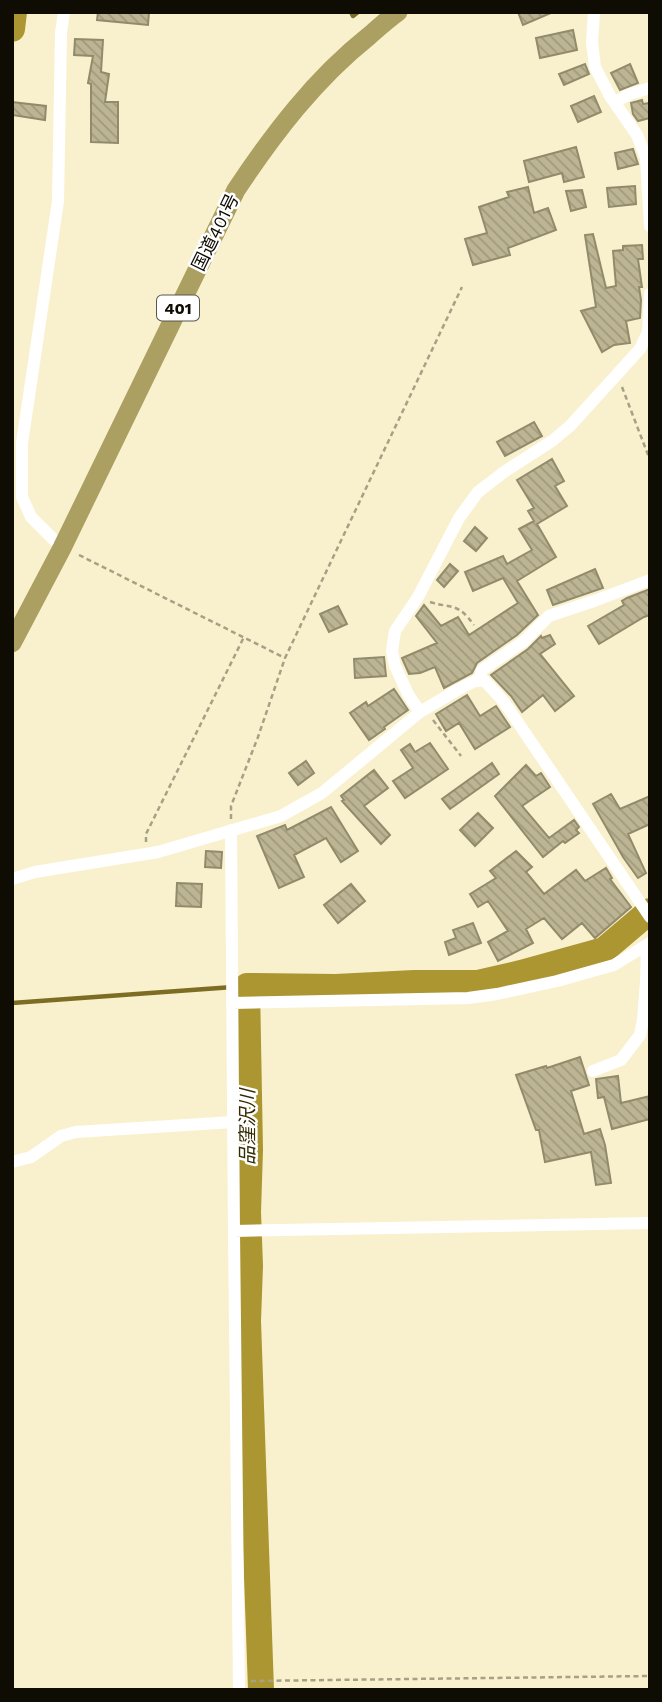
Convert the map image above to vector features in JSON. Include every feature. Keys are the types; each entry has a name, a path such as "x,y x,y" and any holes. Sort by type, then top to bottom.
{"highway":[{"name":"国道401号","path":"12,643 71,551 236,190 269,141 302,101 343,56 398,12"}],"street":[{"path":"64,12 61,33 58,201 22,443 22,497 31,517 71,551"},
{"path":"594,12 592,43 595,66 615,103 637,135 646,158 650,226"},
{"path":"615,103 630,94 650,88"},
{"path":"423,710 409,696 396,666 392,651 395,631 418,597 459,518 478,492 570,426 640,349 648,332 650,294"},
{"path":"479,681 482,670 529,636 549,616 650,580"},
{"path":"12,878 158,852 281,816 322,793 423,710 459,689 484,680 504,702 650,917"},
{"path":"231,830 239,1686"},
{"path":"232,1003 468,998 497,994 614,965 648,944"},
{"path":"593,1071 621,1060 640,1035 648,944"},
{"path":"12,1162 31,1157 61,1136 76,1132 233,1122"},
{"path":"233,1231 650,1223"}],"path":[{"path":"231,830 231,806 285,658 463,287"},
{"path":"617,374 650,460"},
{"path":"71,551 285,658"},
{"path":"418,597 451,605 460,610 474,625"},
{"path":"144,855 146,834 244,637"},
{"path":"423,710 461,756"},
{"path":"239,1686 650,1676"}],"building":[{"path":"98,12 149,12 148,25 97,20"},
{"path":"518,12 553,12 523,25"},
{"path":"573,30 577,50 540,58 536,38"},
{"path":"75,39 103,40 101,72 109,74 105,102 118,102 118,143 91,142 91,84 88,83 93,56 74,55"},
{"path":"585,64 589,74 564,85 559,74"},
{"path":"630,64 638,83 620,90 611,73"},
{"path":"594,96 601,112 578,122 571,106"},
{"path":"642,100 643,104 650,103 650,118 638,121 633,114 631,103"},
{"path":"12,102 46,106 45,120 12,115"},
{"path":"576,147 584,177 564,182 562,173 529,182 524,161"},
{"path":"633,149 638,164 618,169 615,153"},
{"path":"635,186 636,204 609,207 607,188"},
{"path":"528,187 534,213 548,208 556,230 508,248 510,255 473,265 465,239 487,233 479,207 509,197 507,192"},
{"path":"582,190 586,207 571,211 566,191"},
{"path":"593,234 606,288 616,286 613,251 623,250 623,246 642,245 643,259 638,259 642,287 639,287 640,318 626,321 630,343 614,345 602,352 581,311 596,307 585,235"},
{"path":"534,422 542,436 505,456 497,442"},
{"path":"552,459 564,481 555,486 567,506 537,524 556,557 517,581 538,615 517,635 477,663 472,673 444,688 435,667 409,674 402,658 437,643 416,616 424,605 441,626 458,617 469,635 518,603 503,578 473,591 465,572 503,556 507,564 532,550 519,529 534,521 528,511 534,508 517,480"},
{"path":"475,527 487,538 476,551 464,541"},
{"path":"450,564 458,571 444,587 437,580"},
{"path":"595,569 603,588 553,605 547,590"},
{"path":"650,589 650,615 599,644 588,626 624,605 622,601 627,598"},
{"path":"338,606 347,624 329,632 320,614"},
{"path":"550,635 555,644 540,654 574,696 555,711 543,695 522,712 491,675 528,649 541,636"},
{"path":"384,657 386,676 355,678 354,659"},
{"path":"394,689 408,710 369,740 350,713 366,702 368,706"},
{"path":"467,695 480,716 496,706 510,727 475,749 459,723 446,731 436,714"},
{"path":"430,743 448,769 405,798 393,781 413,768 401,750 410,744 415,752"},
{"path":"306,761 314,773 298,785 289,773"},
{"path":"492,763 499,774 450,809 442,799"},
{"path":"526,765 536,776 541,773 550,787 522,806 549,838 574,820 579,827 576,830 579,833 565,843 563,841 543,857 495,796"},
{"path":"374,770 388,788 364,806 390,835 381,844 342,801 344,800 341,796"},
{"path":"611,794 620,809 650,796 650,824 628,834 646,873 638,878 593,804"},
{"path":"331,807 358,851 341,862 326,838 294,855 304,877 279,888 257,836 285,825 287,830"},
{"path":"478,813 493,828 475,846 460,830"},
{"path":"206,851 222,852 221,868 205,867"},
{"path":"516,851 532,867 526,872 544,894 576,870 585,881 606,868 612,878 610,879 631,907 595,938 582,923 562,939 544,918 526,929 533,943 498,961 488,942 508,931 488,901 478,907 470,894 496,878 490,871"},
{"path":"177,883 202,884 201,907 176,906"},
{"path":"351,884 365,901 338,923 324,905"},
{"path":"473,923 481,943 449,955 445,942 456,938 453,930"},
{"path":"580,1057 589,1085 571,1091 584,1134 600,1129 611,1183 596,1185 591,1152 545,1162 539,1130 536,1130 516,1075"},
{"path":"618,1076 621,1103 650,1096 650,1119 612,1129 604,1097 598,1098 596,1079"}],"waterway":[{"path":"12,29 14,12"},
{"path":"351,12 353,16 358,12"},
{"name":"品窪沢川","path":"261,1690 248,1321 250,1150 247,986 336,987 478,983 604,950 650,911"},
{"path":"12,1003 247,986"}]}
